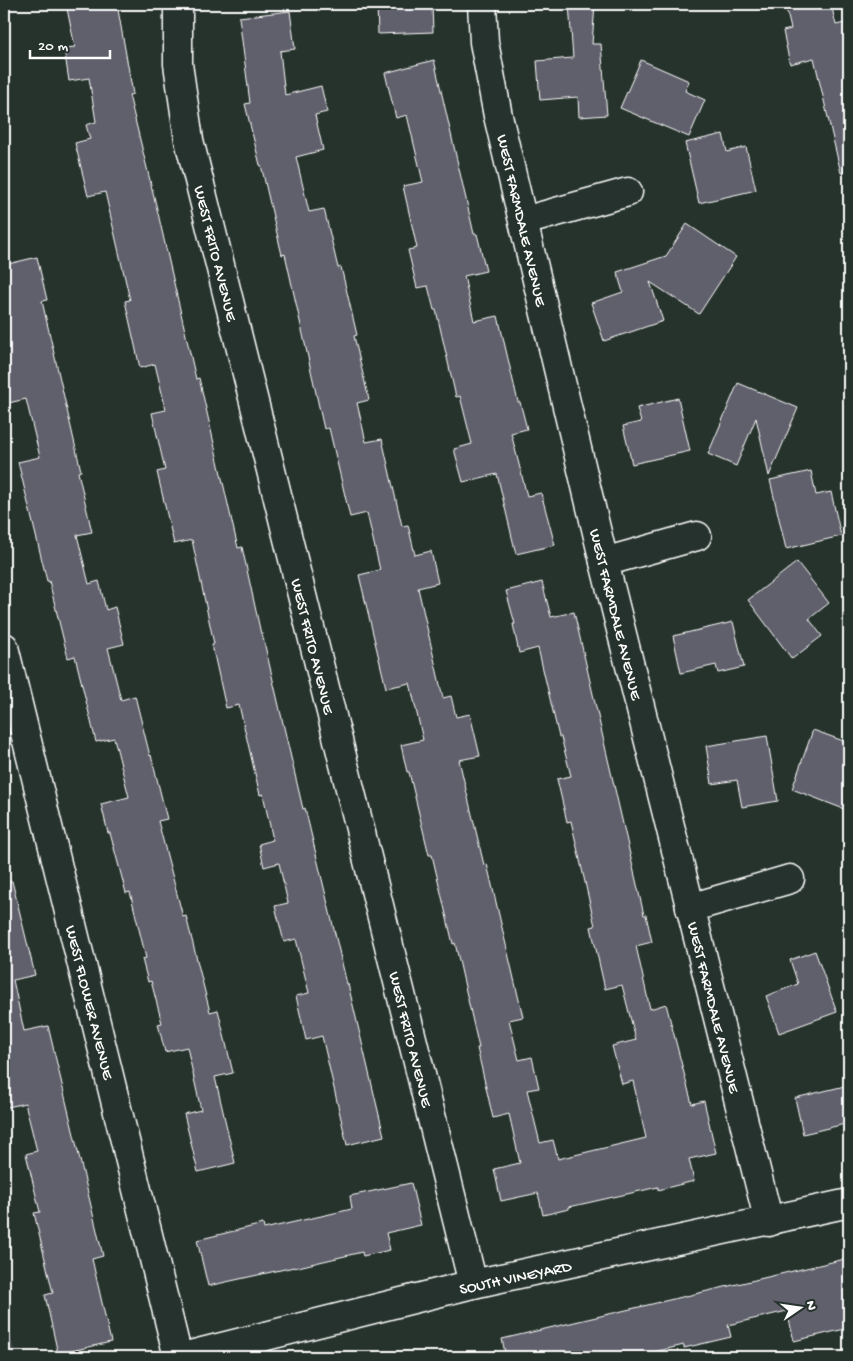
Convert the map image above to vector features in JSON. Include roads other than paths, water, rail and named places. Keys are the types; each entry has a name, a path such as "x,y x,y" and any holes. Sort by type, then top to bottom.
{"street":[{"name":"WEST FRITO AVENUE","path":"178,4 178,64 189,140 473,1284"},
{"name":"WEST FARMDALE AVENUE","path":"482,4 484,42 498,116 604,562 769,1222"},
{"path":"524,221 628,192"},
{"path":"604,562 697,536"},
{"name":"WEST FLOWER AVENUE","path":"4,647 178,1357"},
{"path":"690,908 790,879"},
{"name":"SOUTH VINEYARD","path":"182,1357 473,1284 769,1222 849,1203"}]}
